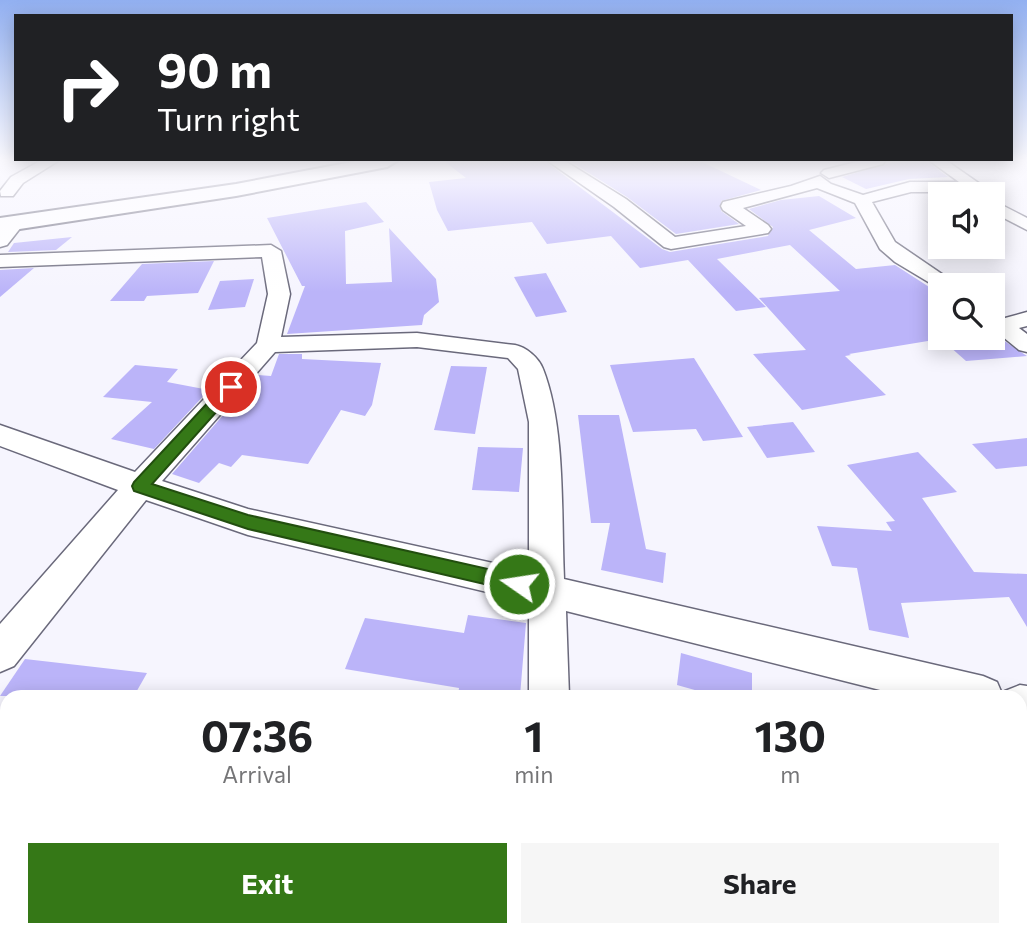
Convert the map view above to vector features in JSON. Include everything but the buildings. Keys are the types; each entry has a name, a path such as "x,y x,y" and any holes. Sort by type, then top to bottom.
{"highway":[{"path":"8,224 138,205"}],"street":[{"path":"622,205 671,243 762,229 729,206 735,205"},
{"path":"865,205 887,245 902,258 928,273"},
{"path":"1005,212 1027,225"},
{"path":"0,241 8,224"},
{"path":"0,261 271,251 279,294 268,345 140,486 0,653"},
{"path":"1005,321 1027,319"},
{"path":"1005,328 1027,345"},
{"path":"268,345 416,340 515,352 530,367 543,422 549,690"},
{"path":"0,435 248,522 545,590 958,690"}],"route":[{"path":"231,387 140,486 248,522 519,584"}]}
